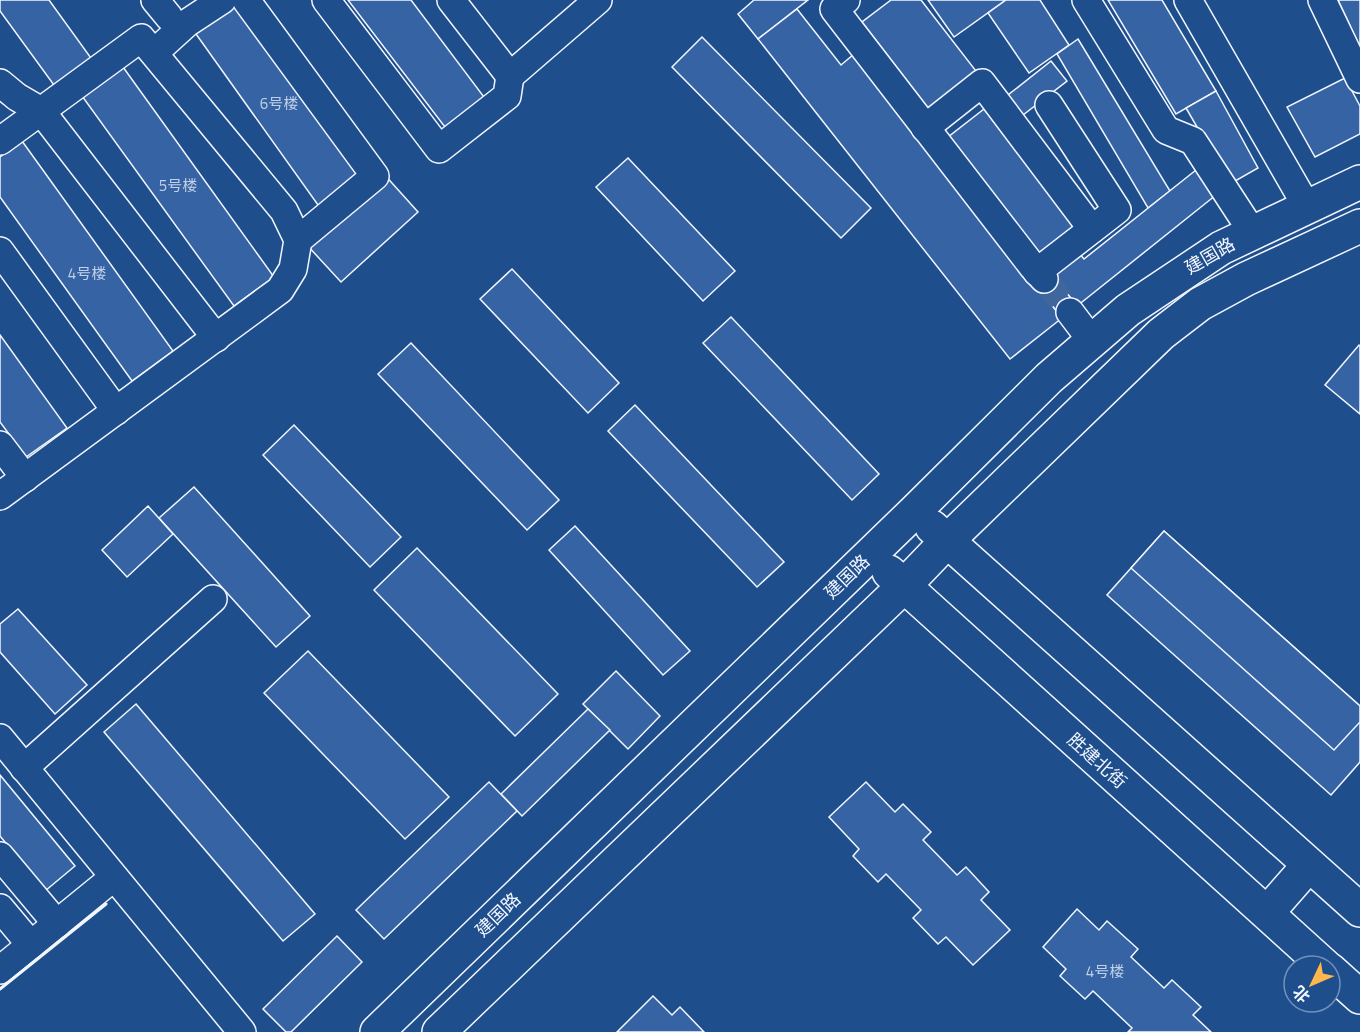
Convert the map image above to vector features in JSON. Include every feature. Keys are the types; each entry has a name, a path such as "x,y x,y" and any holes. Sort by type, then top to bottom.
{"main road":[{"name":"建国路","path":"377,1032 915,511 1049,378 1128,310 1221,248 1360,182"},
{"path":"1307,207 1325,243"},
{"name":"建国路","path":"439,1032 904,586 947,541 1161,334 1192,310 1246,279 1360,226"},
{"path":"915,511 1360,910"},
{"name":"胜建北街","path":"871,553 904,586 1312,954"},
{"path":"1267,913 1309,865"},
{"path":"1342,981 1360,998"}],"street":[{"path":"154,53 188,23 222,0"},
{"path":"246,0 375,176 298,240"},
{"path":"326,0 439,149 507,96 510,76 598,0"},
{"path":"451,0 510,76"},
{"path":"846,0 834,9 1040,275 1117,210 1049,105"},
{"path":"1086,0 1166,130 1193,141 1253,233"},
{"path":"1188,0 1307,207"},
{"path":"1322,0 1360,79"},
{"path":"0,141 141,38 284,211 298,240 293,269 280,291 0,496"},
{"path":"0,83 17,97 41,111 216,338"},
{"path":"925,128 982,83 1092,229"},
{"path":"0,250 116,411"},
{"path":"1070,312 1092,341"},
{"path":"0,445 25,478"},
{"path":"24,768 213,598"},
{"path":"0,738 242,1032"},
{"path":"0,856 57,924"},
{"path":"0,970 114,877"},
{"path":"0,908 31,945"}],"building":[{"path":"0,0 49,0 96,65 59,92 0,11"},
{"path":"237,0 366,181 323,212 191,27"},
{"path":"348,0 411,0 487,101 448,131"},
{"path":"754,0 808,0 758,39 738,14"},
{"path":"891,0 921,0 976,71 928,108 862,22"},
{"path":"928,0 1006,0 954,37"},
{"path":"1006,0 1040,0 1069,45 1029,73 988,13"},
{"path":"1108,0 1162,0 1216,91 1176,114"},
{"path":"1338,0 1360,0 1360,47"},
{"path":"797,9 841,65 854,54 1062,318 1010,359 758,39"},
{"path":"702,37 871,208 841,238 672,67"},
{"path":"1078,39 1170,191 1148,208 1057,54"},
{"path":"1051,61 1067,81 1023,115 1008,95"},
{"path":"123,67 274,277 234,306 82,96"},
{"path":"1345,78 1360,106 1360,134 1315,157 1287,107"},
{"path":"1216,91 1258,168 1230,184 1186,108"},
{"path":"984,109 1077,230 1035,261 943,141"},
{"path":"22,141 173,351 132,381 0,197 0,157"},
{"path":"628,158 735,271 703,301 596,187"},
{"path":"1196,170 1216,195 1077,306 1051,273 1078,252 1084,259"},
{"path":"383,173 418,212 341,282 306,244"},
{"path":"512,269 619,383 588,413 480,299"},
{"path":"1051,273 1077,306 1062,318 1036,285"},
{"path":"731,317 879,474 852,500 703,343"},
{"path":"0,335 67,428 26,457 0,422"},
{"path":"411,343 559,500 527,530 378,374"},
{"path":"1360,346 1360,414 1325,385"},
{"path":"635,405 784,562 757,587 608,431"},
{"path":"294,425 401,537 370,567 263,455"},
{"path":"194,487 310,616 276,647 159,518"},
{"path":"148,506 173,534 127,577 102,550"},
{"path":"575,526 690,651 663,675 549,550"},
{"path":"1164,531 1360,706 1360,762 1331,795 1107,595"},
{"path":"1164,531 1360,706 1360,722 1334,750 1131,568"},
{"path":"417,548 558,694 515,736 374,590"},
{"path":"18,609 87,685 55,714 0,652 0,624"},
{"path":"308,651 449,797 405,839 264,693"},
{"path":"616,671 660,716 628,749 583,704"},
{"path":"136,704 315,914 283,941 104,732"},
{"path":"588,709 610,730 522,816 501,794"},
{"path":"0,775 75,866 45,891 0,836"},
{"path":"489,782 517,811 384,939 356,910"},
{"path":"866,782 895,812 903,804 931,832 923,840 957,875 966,867 989,892 981,900 1010,930 973,965 946,937 938,944 913,918 921,910 886,874 878,882 853,856 859,849 829,817"},
{"path":"1077,909 1099,930 1107,921 1138,949 1131,957 1164,988 1172,980 1201,1007 1193,1015 1211,1032 1128,1032 1132,1028 1093,991 1085,999 1060,976 1066,969 1043,947"},
{"path":"337,936 362,962 291,1032 286,1032 263,1009"},
{"path":"653,996 672,1015 680,1007 704,1032 617,1032"}],"tunnel":[{"path":"1044,279 1070,312"}],"wall":[{"path":"0,989 106,904"}]}
